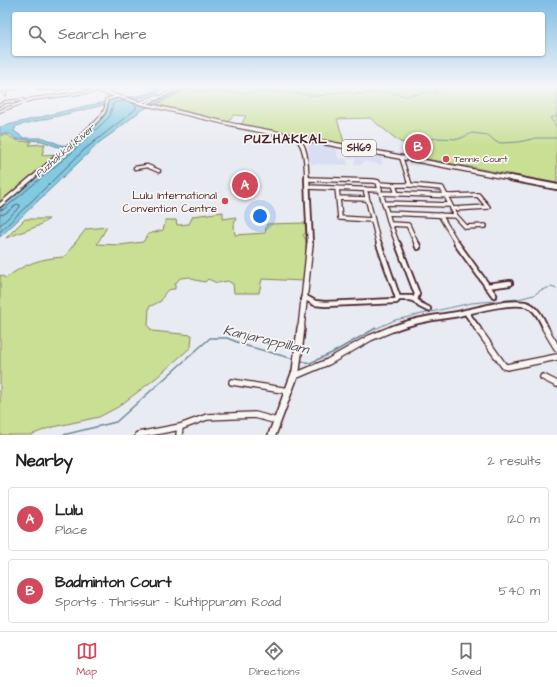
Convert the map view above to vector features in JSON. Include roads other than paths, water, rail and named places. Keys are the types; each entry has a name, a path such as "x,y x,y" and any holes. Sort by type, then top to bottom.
{"main road":[{"name":"SH69","path":"158,106 233,125 557,186"},
{"path":"233,125 295,138 557,186"},
{"path":"272,435 295,374 300,347 310,246 308,179 305,152 302,143 295,138"},
{"path":"305,152 306,144 312,141"}],"street":[{"path":"0,111 11,106"},
{"path":"0,205 103,116 105,106"},
{"path":"401,157 410,186"},
{"path":"135,168 147,166 158,171"},
{"path":"308,179 377,181 379,184 440,187 444,189 445,196 456,216 466,226 485,226"},
{"path":"379,184 390,224 417,294 416,300"},
{"path":"394,184 397,194"},
{"path":"308,187 365,189 397,194 445,196 478,195 488,207 451,207 384,203"},
{"path":"337,188 340,218 372,220"},
{"path":"365,189 386,270 398,298"},
{"path":"338,198 367,199"},
{"path":"387,213 456,216"},
{"path":"440,215 454,241 494,295"},
{"path":"390,224 408,226 418,247"},
{"path":"486,286 510,283"},
{"path":"304,297 315,302 325,304 337,302 380,303 396,301 398,298 411,298 428,309"},
{"path":"295,374 328,362 370,338 399,326 433,317 466,312 495,305 525,304 529,306 537,312 549,338 557,348"},
{"path":"466,312 504,366 557,358"},
{"path":"543,377 557,384"},
{"path":"232,382 289,391"},
{"path":"138,435 180,427 207,417 255,415 278,421"},
{"path":"179,435 180,427"}],"water":[{"path":"84,106 98,106 16,126 14,131 24,138 43,138 61,145 72,146 106,114 108,106 150,106 140,111 101,141 0,237 0,207 70,148 58,147 42,141 16,139 10,134 0,134 0,127"}],"waterway":[{"path":"557,116 550,118 557,127"},
{"path":"421,141 437,138 459,139 472,133 488,135 496,142 502,143 519,142 536,138 557,138"},
{"name":"Kanjarappillam","path":"375,329 395,320 471,303 518,299 534,295 541,290 551,287 557,289"},
{"name":"Kanjarappillam","path":"301,361 310,363 332,353 376,328"},
{"name":"Kanjarappillam","path":"63,435 116,422 210,338 227,338 247,346 294,359"}],"place":[{"name":"Badminton Court","path":"418,147"},
{"name":"Tennis Court","path":"446,159"},
{"name":"Lulu","path":"245,185"},
{"name":"Lulu International Convention Centre","path":"225,201"}],"district":[{"name":"PUZHAKKAL","path":"286,139"}],"water label":[{"name":"Puzhakkal River","path":"65,151"}]}
